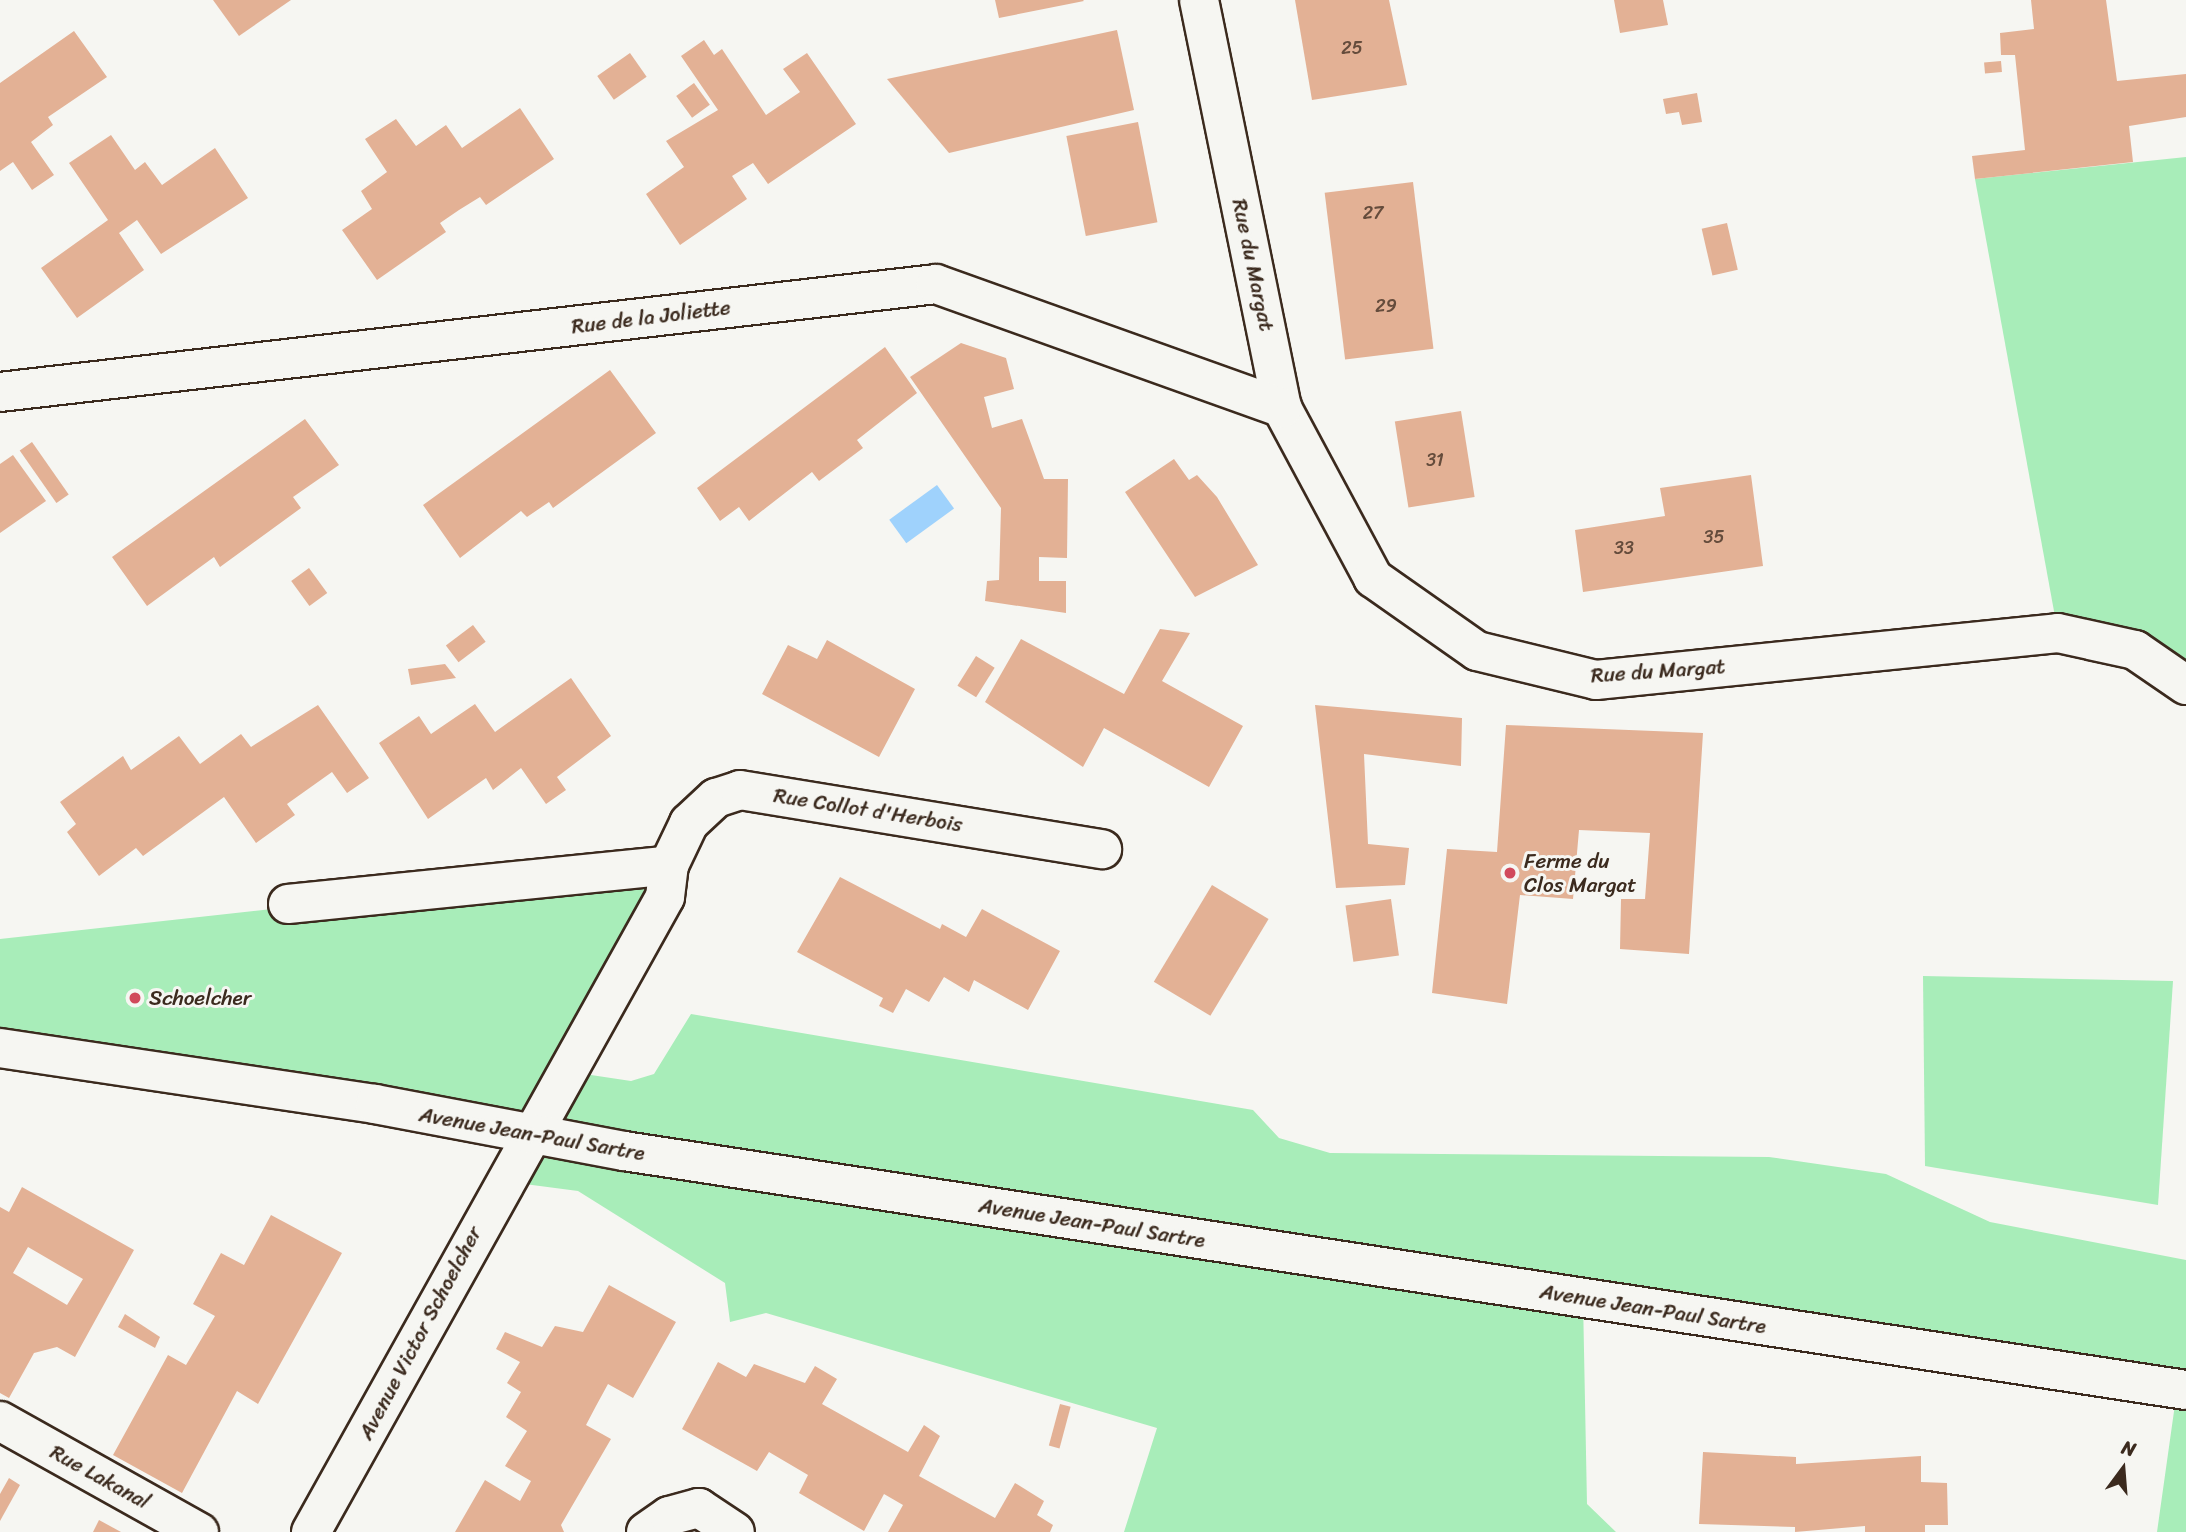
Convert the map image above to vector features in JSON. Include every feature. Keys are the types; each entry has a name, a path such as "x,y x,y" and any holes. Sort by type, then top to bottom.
{"street":[{"name":"Rue du Margat","path":"1199,0 1282,408 1373,578 1477,651 1596,680 2058,633 2135,650 2186,685"},
{"name":"Rue de la Joliette","path":"0,392 936,284 1282,408"},
{"name":"Rue Collot d'Herbois","path":"528,1134 571,1072 665,897 669,865 689,823 716,798 740,790 1102,849"},
{"path":"288,904 669,865"},
{"name":"Avenue Jean-Paul Sartre","path":"0,1048 375,1104 528,1134 2186,1391"},
{"name":"Avenue Victor Schoelcher","path":"325,1527 528,1134"},
{"name":"Rue Lakanal","path":"0,1421 200,1532"},
{"path":"646,1532 668,1516 699,1508 735,1532"}],"green space":[{"path":"2186,157 2186,685 2058,633 1975,179"},
{"path":"669,865 571,1072 631,1081 654,1074 691,1014 1253,1110 1279,1138 1330,1153 1769,1157 1886,1174 1990,1222 2186,1260 2186,1532 2157,1532 2177,1390 1583,1299 1587,1504 1616,1532 1124,1532 1157,1428 766,1313 730,1322 725,1283 578,1191 517,1183 528,1135 0,1050 0,939"},
{"path":"1923,976 2173,981 2158,1205 1925,1166"}],"water":[{"path":"937,485 954,508 906,543 889,520"}],"building":[{"path":"213,0 291,0 239,36"},
{"path":"995,0 1083,0 1084,1 999,18"},
{"path":"1295,0 1389,0 1407,85 1312,100"},
{"path":"1614,0 1663,0 1668,25 1620,33"},
{"path":"2031,0 2106,0 2117,81 2186,74 2186,117 2129,126 2133,162 1975,179 1972,156 2025,150 2015,55 2001,55 2000,33 2034,29"},
{"path":"1117,30 1134,110 949,153 887,79"},
{"path":"74,31 107,77 48,117 53,125 31,142 54,175 32,190 13,162 0,171 0,83"},
{"path":"704,40 714,55 722,49 766,115 800,92 783,69 807,53 856,124 768,184 753,163 732,176 747,199 680,245 646,194 684,167 666,141 718,110 681,56"},
{"path":"630,53 647,77 614,100 597,76"},
{"path":"2001,61 2002,72 1985,73 1984,62"},
{"path":"694,83 710,105 692,118 676,96"},
{"path":"1697,93 1702,122 1682,125 1679,112 1666,114 1663,99"},
{"path":"520,108 554,159 486,205 480,197 459,210 440,223 446,232 377,280 342,230 372,209 361,191 387,172 365,139 396,119 416,146 446,125 462,148"},
{"path":"1138,122 1157,222 1086,236 1066,136"},
{"path":"111,135 135,170 145,162 162,185 215,148 248,198 161,254 137,220 119,233 144,270 77,318 41,268 108,220 69,163"},
{"path":"1413,182 1433,349 1345,360 1325,193"},
{"path":"1727,223 1738,270 1712,276 1702,229"},
{"path":"961,343 1006,358 1014,389 984,397 992,428 1022,419 1044,479 1068,479 1067,558 1039,557 1039,581 1066,581 1066,613 985,601 987,581 999,580 1001,508 910,377"},
{"path":"885,347 917,393 857,440 863,448 819,481 812,472 749,521 739,507 720,521 697,488"},
{"path":"610,370 656,433 553,508 549,502 527,517 521,511 460,558 423,505"},
{"path":"1461,411 1475,497 1408,507 1395,421"},
{"path":"305,419 339,465 293,497 301,508 220,567 214,557 147,606 112,557"},
{"path":"32,442 69,494 56,503 20,451"},
{"path":"13,455 46,501 0,533 0,464"},
{"path":"1174,459 1189,480 1197,475 1217,497 1258,565 1195,597 1125,492"},
{"path":"1751,475 1763,566 1583,592 1575,530 1665,516 1660,488"},
{"path":"309,568 327,593 309,606 291,581"},
{"path":"473,625 486,642 458,662 446,645"},
{"path":"1160,629 1190,633 1162,681 1243,726 1209,787 1104,728 1083,767 985,702 1021,639 1124,694"},
{"path":"827,640 915,689 879,757 762,694 788,645 817,659"},
{"path":"976,656 995,668 976,697 957,686"},
{"path":"445,664 456,678 411,685 408,669"},
{"path":"571,678 611,736 557,777 566,790 546,804 521,768 493,790 486,778 428,819 379,743 419,716 431,734 475,704 495,732"},
{"path":"318,705 369,778 347,793 332,772 287,804 295,815 256,843 224,797 143,856 136,848 99,876 67,832 76,824 60,802 123,756 131,770 179,736 200,764 241,734 251,747"},
{"path":"1315,705 1462,718 1461,766 1364,754 1368,844 1409,848 1405,885 1336,888"},
{"name":"Ferme du Clos Margat","path":"1506,725 1703,733 1689,954 1620,949 1621,899 1645,899 1650,833 1579,830 1573,899 1520,895 1507,1004 1432,993 1447,849 1497,852"},
{"path":"840,877 940,929 942,924 966,937 982,909 1060,951 1028,1010 974,980 969,992 944,977 929,1002 906,989 893,1013 879,1006 883,998 797,952"},
{"path":"1212,885 1269,919 1210,1016 1154,982"},
{"path":"1391,899 1399,955 1353,962 1345,905"},
{"path":"22,1187 134,1250 75,1357 57,1347 34,1353 9,1398 0,1393 0,1207 9,1212","holes":["28,1247 83,1279 67,1305 13,1273"]},
{"path":"271,1215 342,1253 258,1404 237,1391 182,1493 113,1455 168,1355 186,1365 215,1316 193,1304 221,1253 244,1265"},
{"path":"609,1285 676,1322 633,1398 608,1384 596,1406 586,1425 611,1439 561,1525 564,1532 455,1532 485,1480 520,1501 531,1481 505,1466 527,1431 506,1417 521,1392 507,1383 520,1362 496,1349 505,1332 542,1347 555,1326 583,1332"},
{"path":"125,1314 160,1337 155,1348 118,1327"},
{"path":"718,1362 746,1377 754,1364 805,1383 815,1366 837,1379 822,1404 908,1452 924,1425 940,1436 919,1476 995,1518 1015,1483 1044,1501 1037,1515 1053,1525 1050,1532 888,1532 903,1505 884,1494 864,1531 799,1493 808,1475 769,1452 757,1471 682,1429"},
{"path":"1060,1404 1071,1407 1059,1448 1049,1446"},
{"path":"1703,1452 1796,1457 1796,1464 1921,1456 1921,1482 1947,1483 1948,1525 1925,1525 1925,1532 1865,1532 1865,1526 1795,1532 1795,1527 1699,1524"},
{"path":"9,1478 20,1485 0,1521 0,1494"},
{"path":"99,1520 121,1532 93,1532"}],"place":[{"name":"Ferme du Clos Margat","path":"1510,873"},
{"name":"Schoelcher","path":"135,998"}]}
